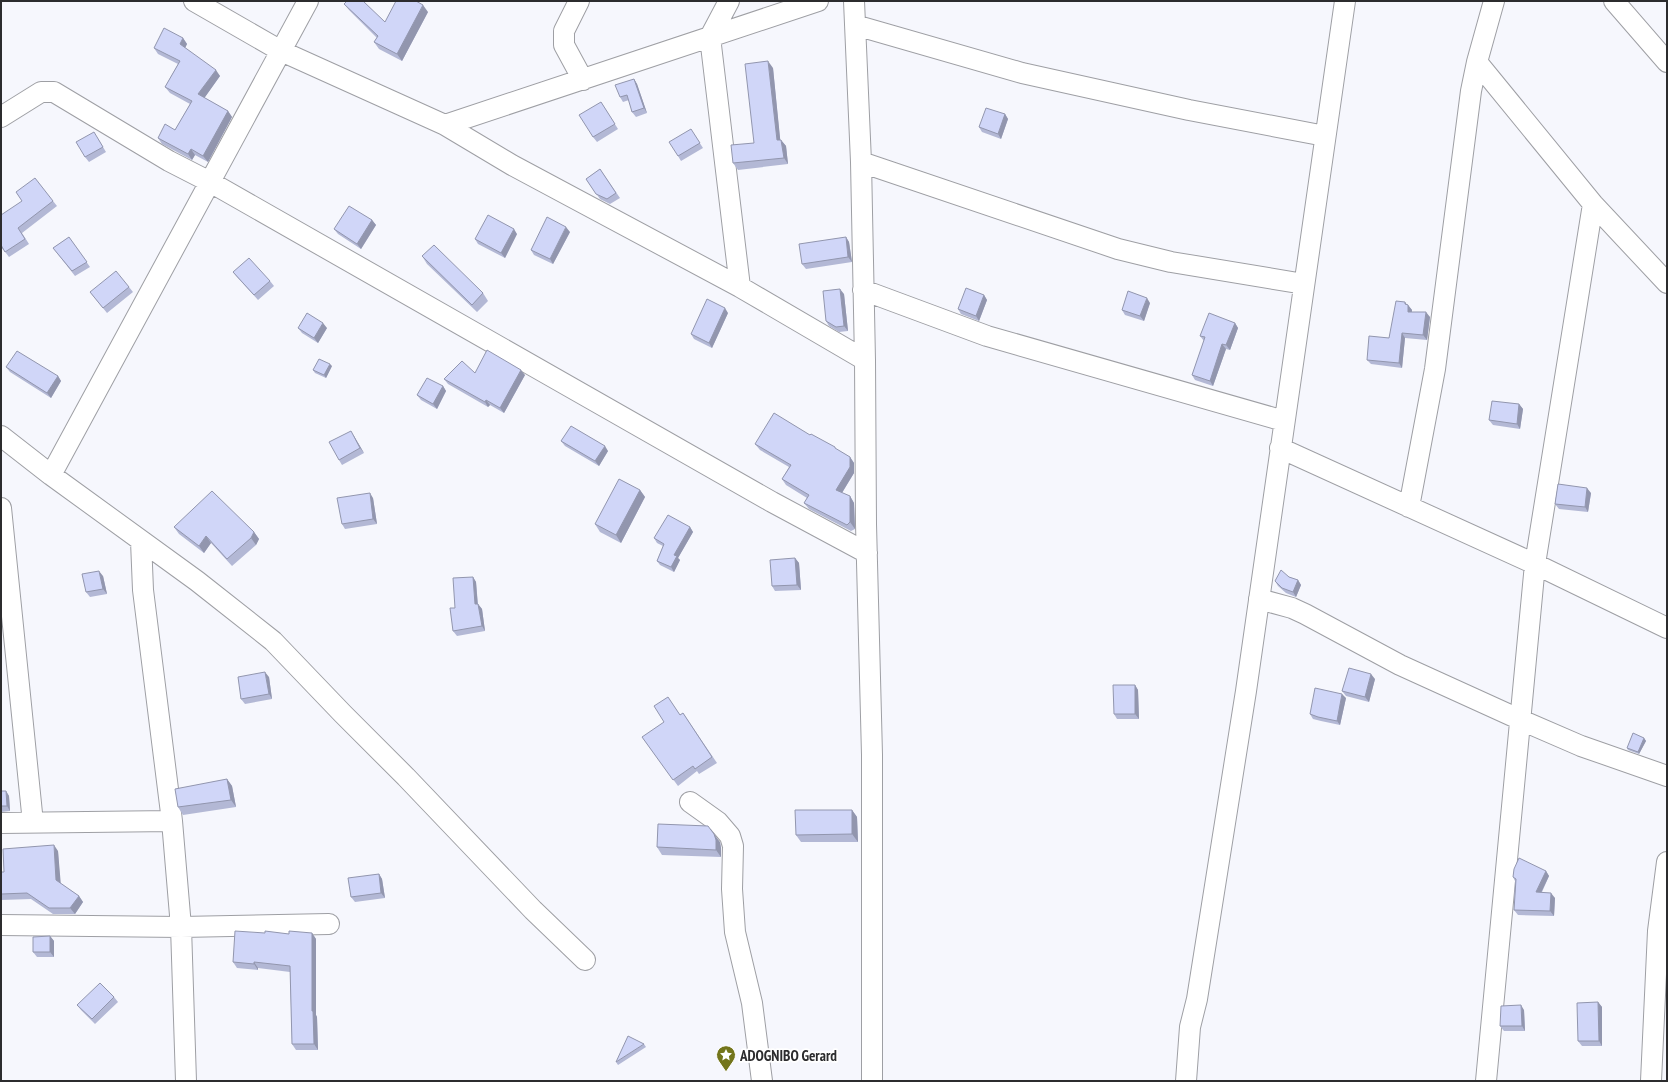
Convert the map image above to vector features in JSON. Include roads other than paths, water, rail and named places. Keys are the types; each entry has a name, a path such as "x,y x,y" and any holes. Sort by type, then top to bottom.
{"street":[{"path":"194,1 281,51 445,125 512,165 740,287 865,360"},
{"path":"52,475 308,1"},
{"path":"579,1 564,31 564,45 583,80"},
{"path":"729,1 710,37 740,287"},
{"path":"445,125 818,1"},
{"path":"854,1 861,162 867,553 872,755 872,1081"},
{"path":"1186,1081 1190,1027 1197,999 1259,599 1344,1"},
{"path":"1409,507 1435,369 1471,91 1477,62 1494,1"},
{"path":"1614,1 1667,62"},
{"path":"855,25 1022,73 1190,110 1325,136"},
{"path":"1477,62 1593,204 1667,283"},
{"path":"1,117 41,92 54,92 169,161 210,182 772,502 867,553"},
{"path":"861,162 1118,250 1171,262 1304,284"},
{"path":"1486,1081 1535,564 1593,204"},
{"path":"863,290 986,336 1284,421"},
{"path":"1,436 197,581 273,642 528,904 585,960"},
{"path":"1280,448 1535,564 1667,628"},
{"path":"1,508 33,823"},
{"path":"141,541 143,590 172,821 182,927 186,1081"},
{"path":"1259,599 1292,608 1305,614 1400,665 1520,720 1581,746 1667,776"},
{"path":"690,802 718,822 730,836 733,846 732,889 735,932 752,1003 762,1081"},
{"path":"1,823 172,821"},
{"path":"1651,1081 1658,931 1667,862"},
{"path":"1,925 182,927 329,924"}],"place":[{"name":"ADOGNIBO Gerard","path":"726,1072"}]}
